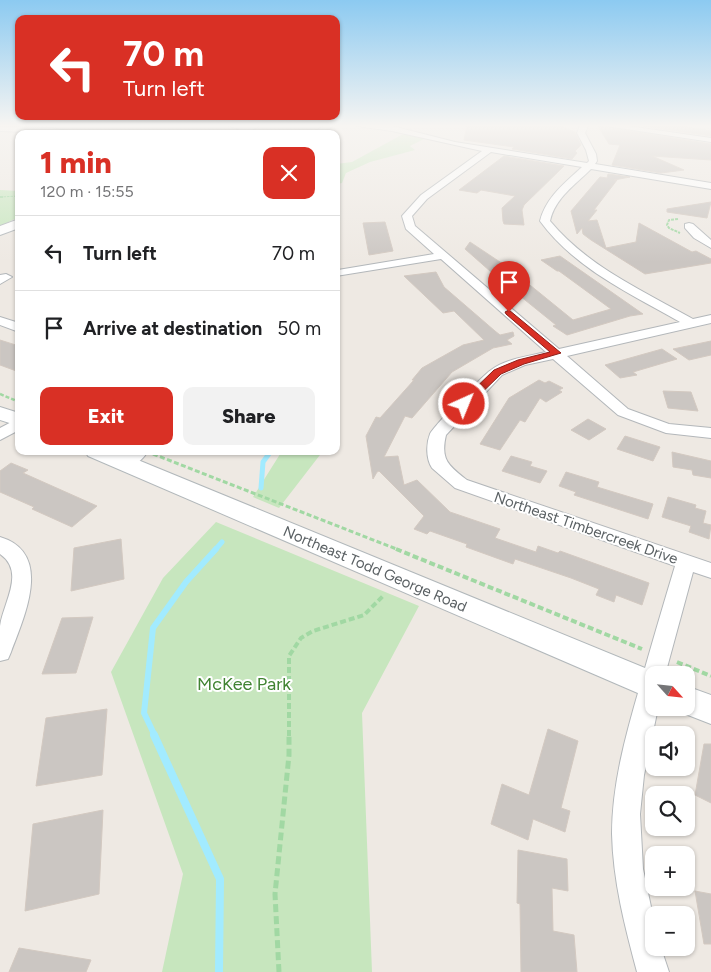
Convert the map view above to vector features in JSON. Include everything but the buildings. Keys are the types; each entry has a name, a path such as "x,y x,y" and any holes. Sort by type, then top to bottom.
{"main road":[{"path":"0,231 15,225"},
{"path":"0,413 15,420"},
{"name":"Northeast Todd George Road","path":"137,455 645,677"},
{"path":"695,704 711,710"}],"street":[{"path":"459,171 424,197 407,216 410,227 441,256 557,353 623,412 650,424 686,433 711,433"},
{"path":"583,171 552,202 545,212 545,221 562,241 592,265 691,323"},
{"path":"624,171 711,186"},
{"path":"699,183 706,176"},
{"path":"689,226 698,236 711,245"},
{"path":"340,273 441,256"},
{"path":"557,353 711,319"},
{"path":"0,321 15,327"},
{"name":"Northeast Timbercreek Drive","path":"557,353 521,362 497,372 471,397 438,434 435,446 438,464 461,484 711,571"},
{"path":"0,435 15,425"},
{"path":"0,544 15,555 21,567 22,577 20,597 0,652"},
{"path":"657,666 686,562"},
{"path":"645,713 635,752 628,796 626,834 631,884 638,923 653,972"}],"path":[{"path":"0,197 15,196"},
{"path":"0,394 15,400"},
{"path":"137,455 350,530 642,648"},
{"path":"279,972 275,894 289,755 288,656 301,638 313,632 364,615 383,596"}],"green space":[{"path":"340,171 350,171 346,173 342,183 340,183"},
{"path":"0,190 15,191 15,219 0,226"},
{"path":"279,455 320,455 279,508 253,497"},
{"name":"McKee Park","path":"216,522 419,606 362,713 372,972 162,972 183,874 111,672 163,578"}],"waterway":[{"path":"261,488 263,462 268,455"},
{"path":"215,550 222,542"},
{"path":"155,736 144,713 153,628 186,582 216,549"},
{"path":"154,735 220,879 219,972"}],"route":[{"path":"464,404 497,372 521,362 557,353 509,312"}]}
